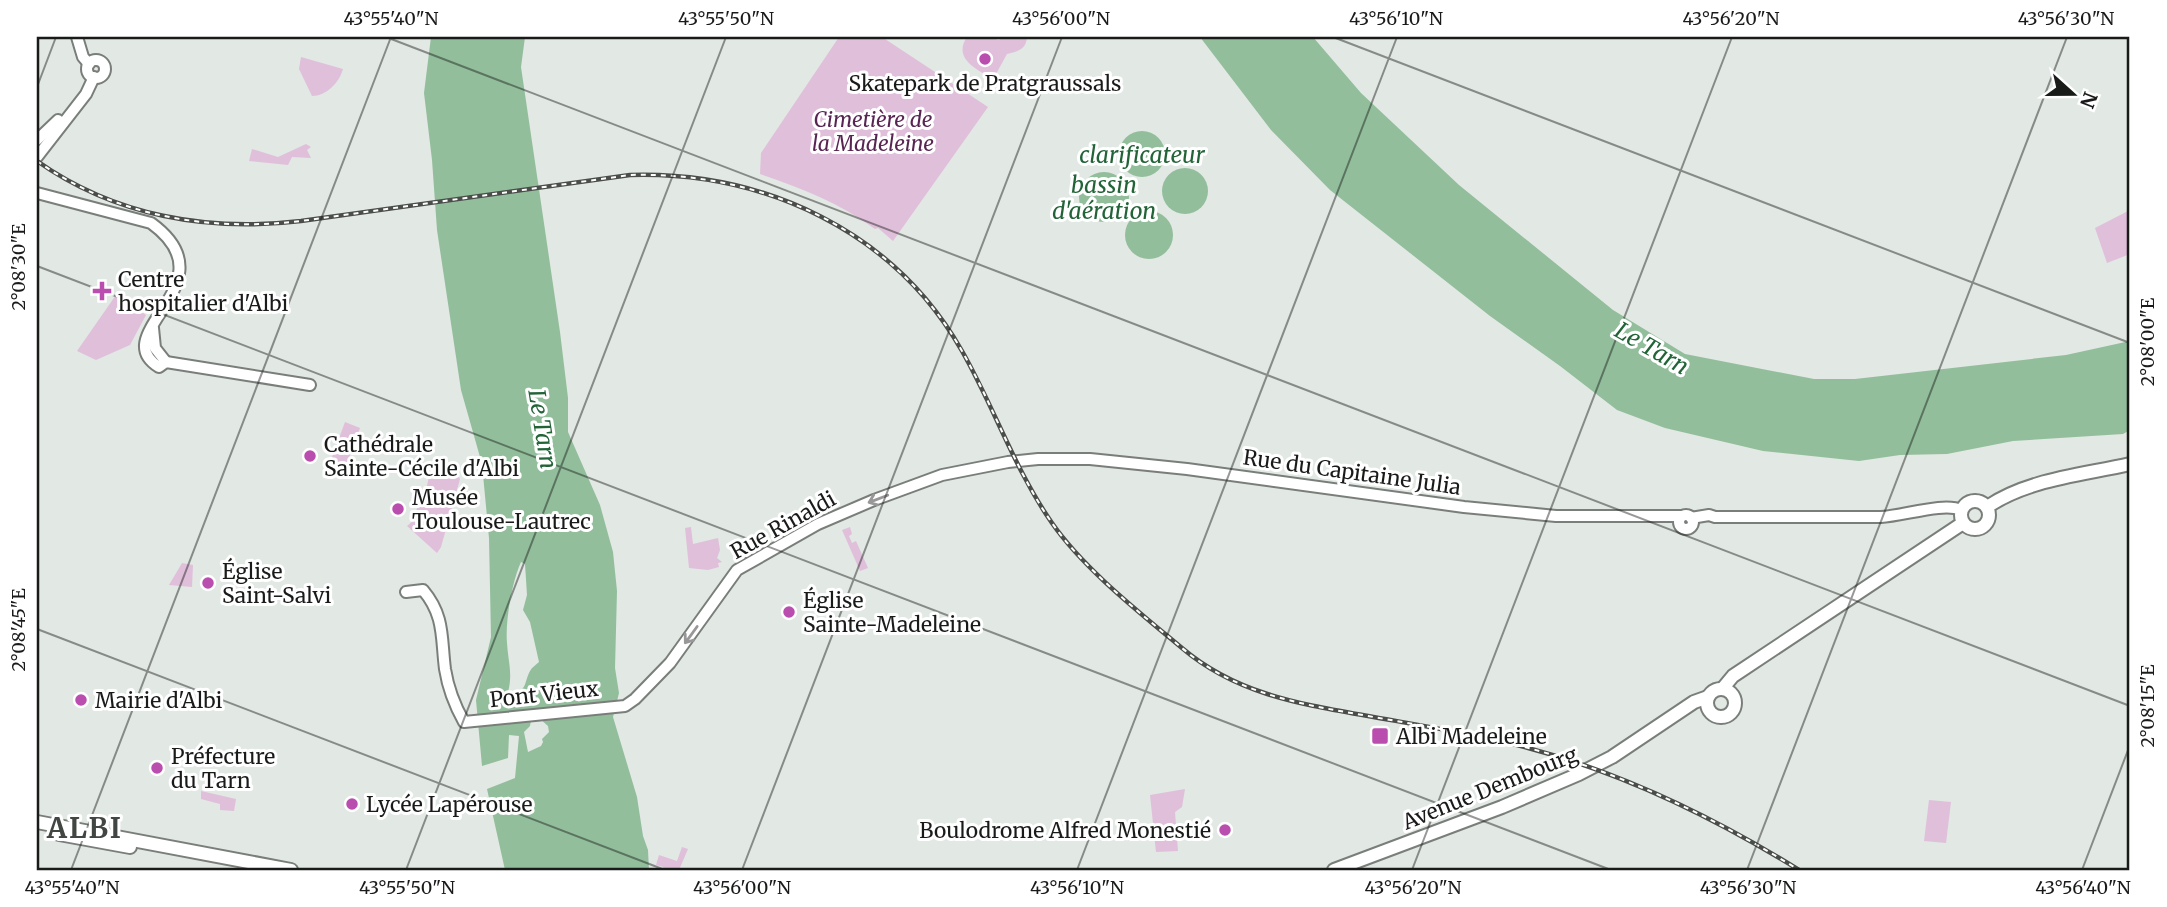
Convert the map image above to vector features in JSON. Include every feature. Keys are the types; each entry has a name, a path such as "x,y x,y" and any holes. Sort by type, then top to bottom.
{"main road":[{"path":"1987,507 2028,487 2130,464"},
{"path":"1728,691 1735,703 1730,713 1716,716 1708,703 1712,692 1728,691 1741,672 1962,517 1971,501 1980,501 1987,507 1990,515 1983,527 1970,529 1962,517"},
{"name":"Avenue Dembourg","path":"1334,870 1559,784 1612,757 1694,702 1708,703"},
{"path":"37,822 102,832 291,870"},
{"path":"37,828 254,870"}],"street":[{"path":"37,157 81,100 94,77 88,72 89,64 83,57 77,37"},
{"path":"37,140 81,100"},
{"path":"37,193 142,219 163,231 181,260 180,276 153,326 153,343 159,356 166,362 310,386"},
{"name":"Rue du Capitaine Julia","path":"1017,460 1090,459 1187,469 1464,507 1556,516 1683,519 1700,515 1881,517 1954,507 1962,517"},
{"name":"Rue Rinaldi","path":"622,706 635,699 670,663 737,570 818,524 942,475 1017,460"},
{"name":"Pont Vieux","path":"406,592 422,590 438,614 446,671 455,705 466,722 622,706"}],"green space":[{"name":"Cimetière de la Madeleine","path":"839,37 882,37 988,107 893,241 878,228 875,229 834,204 760,174 761,153"},
{"name":"Skatepark de Pratgraussals","path":"967,37 999,40 1003,37 1027,37 1023,47 1007,54 996,74 988,76 971,65 964,55"},
{"path":"301,57 343,69 331,88 312,96 299,69"},
{"path":"306,144 311,147 307,150 311,158 292,157 288,165 249,161 252,149 278,157"},
{"path":"2130,210 2130,254 2107,263 2095,228"},
{"path":"116,295 146,315 130,345 96,360 77,351"},
{"path":"345,422 360,428 346,466 331,460"},
{"path":"438,470 457,473 460,479 437,553 407,526 413,521 418,505 423,502 430,473"},
{"path":"691,527 693,544 718,538 720,550 717,558 722,562 718,563 719,567 708,570 689,568 685,528"},
{"path":"850,527 852,534 849,536 852,543 856,541 868,568 860,571 842,530"},
{"path":"182,563 193,565 192,587 169,585"},
{"path":"1185,789 1182,807 1175,812 1178,851 1156,852 1150,795"},
{"path":"201,791 236,799 234,811 220,810 220,804 201,799"},
{"path":"1929,800 1951,802 1946,843 1924,841"},
{"path":"682,847 688,849 679,870 664,870 656,865 659,855 677,861"}],"water":[{"name":"Le Tarn","path":"431,37 525,37 521,67 560,332 568,398 568,432 600,505 613,552 617,591 615,668 619,693 613,717 637,797 648,850 649,870 505,870 487,789 515,778 519,736 509,735 508,758 482,766 476,700 491,637 489,538 482,464 461,390 437,230 424,93","holes":["521,562 525,564 527,595 523,610 530,622 539,662 531,670 524,687 514,695 508,692 510,673 507,624 512,590","533,709 537,709 538,717 548,726 549,732 542,739 541,746 528,752 524,732 530,726"]},
{"name":"Le Tarn","path":"1200,37 1313,37 1361,93 1459,185 1613,310 1685,354 1814,379 1855,379 2066,355 2130,341 2130,430 2123,434 2013,441 1947,454 1900,455 1859,461 1763,451 1665,428 1617,410 1490,316 1330,190 1271,130"},
{"name":"clarificateur","path":"1142,131 1151,132 1158,138 1164,145 1164,163 1158,170 1151,176 1142,177 1133,176 1126,170 1120,163 1119,154 1120,145 1126,138 1133,132"},
{"name":"clarificateur","path":"1185,168 1202,174 1208,191 1202,208 1185,214 1168,208 1162,191 1168,174"},
{"name":"bassin d'aération","path":"1104,172 1122,179 1129,197 1122,215 1104,222 1086,215 1079,197 1086,179"},
{"name":"bassin d'aération","path":"1149,211 1166,218 1173,235 1166,252 1149,259 1132,252 1125,235 1132,218"}],"railway":[{"path":"37,161 67,180 130,207 163,216 231,224 301,221 630,175 680,176 729,184 776,197 821,216 862,242 900,272 934,309 962,351 1027,482 1052,523 1080,557 1113,589 1203,664 1247,687 1270,695 1318,707 1517,745 1591,767 1698,813 1799,870"}],"place":[{"name":"Skatepark de Pratgraussals","path":"985,59"},
{"name":"Centre hospitalier d'Albi","path":"102,291"},
{"name":"Cathédrale Sainte-Cécile d'Albi","path":"310,456"},
{"name":"Musée Toulouse-Lautrec","path":"398,509"},
{"name":"Église Saint-Salvi","path":"208,583"},
{"name":"Église Sainte-Madeleine","path":"789,612"},
{"name":"Mairie d'Albi","path":"81,700"},
{"name":"Albi Madeleine","path":"1380,736"},
{"name":"Préfecture du Tarn","path":"157,768"},
{"name":"Lycée Lapérouse","path":"352,804"},
{"name":"Boulodrome Alfred Monestié","path":"1225,830"}],"district":[{"name":"ALBI","path":"85,828"}]}
